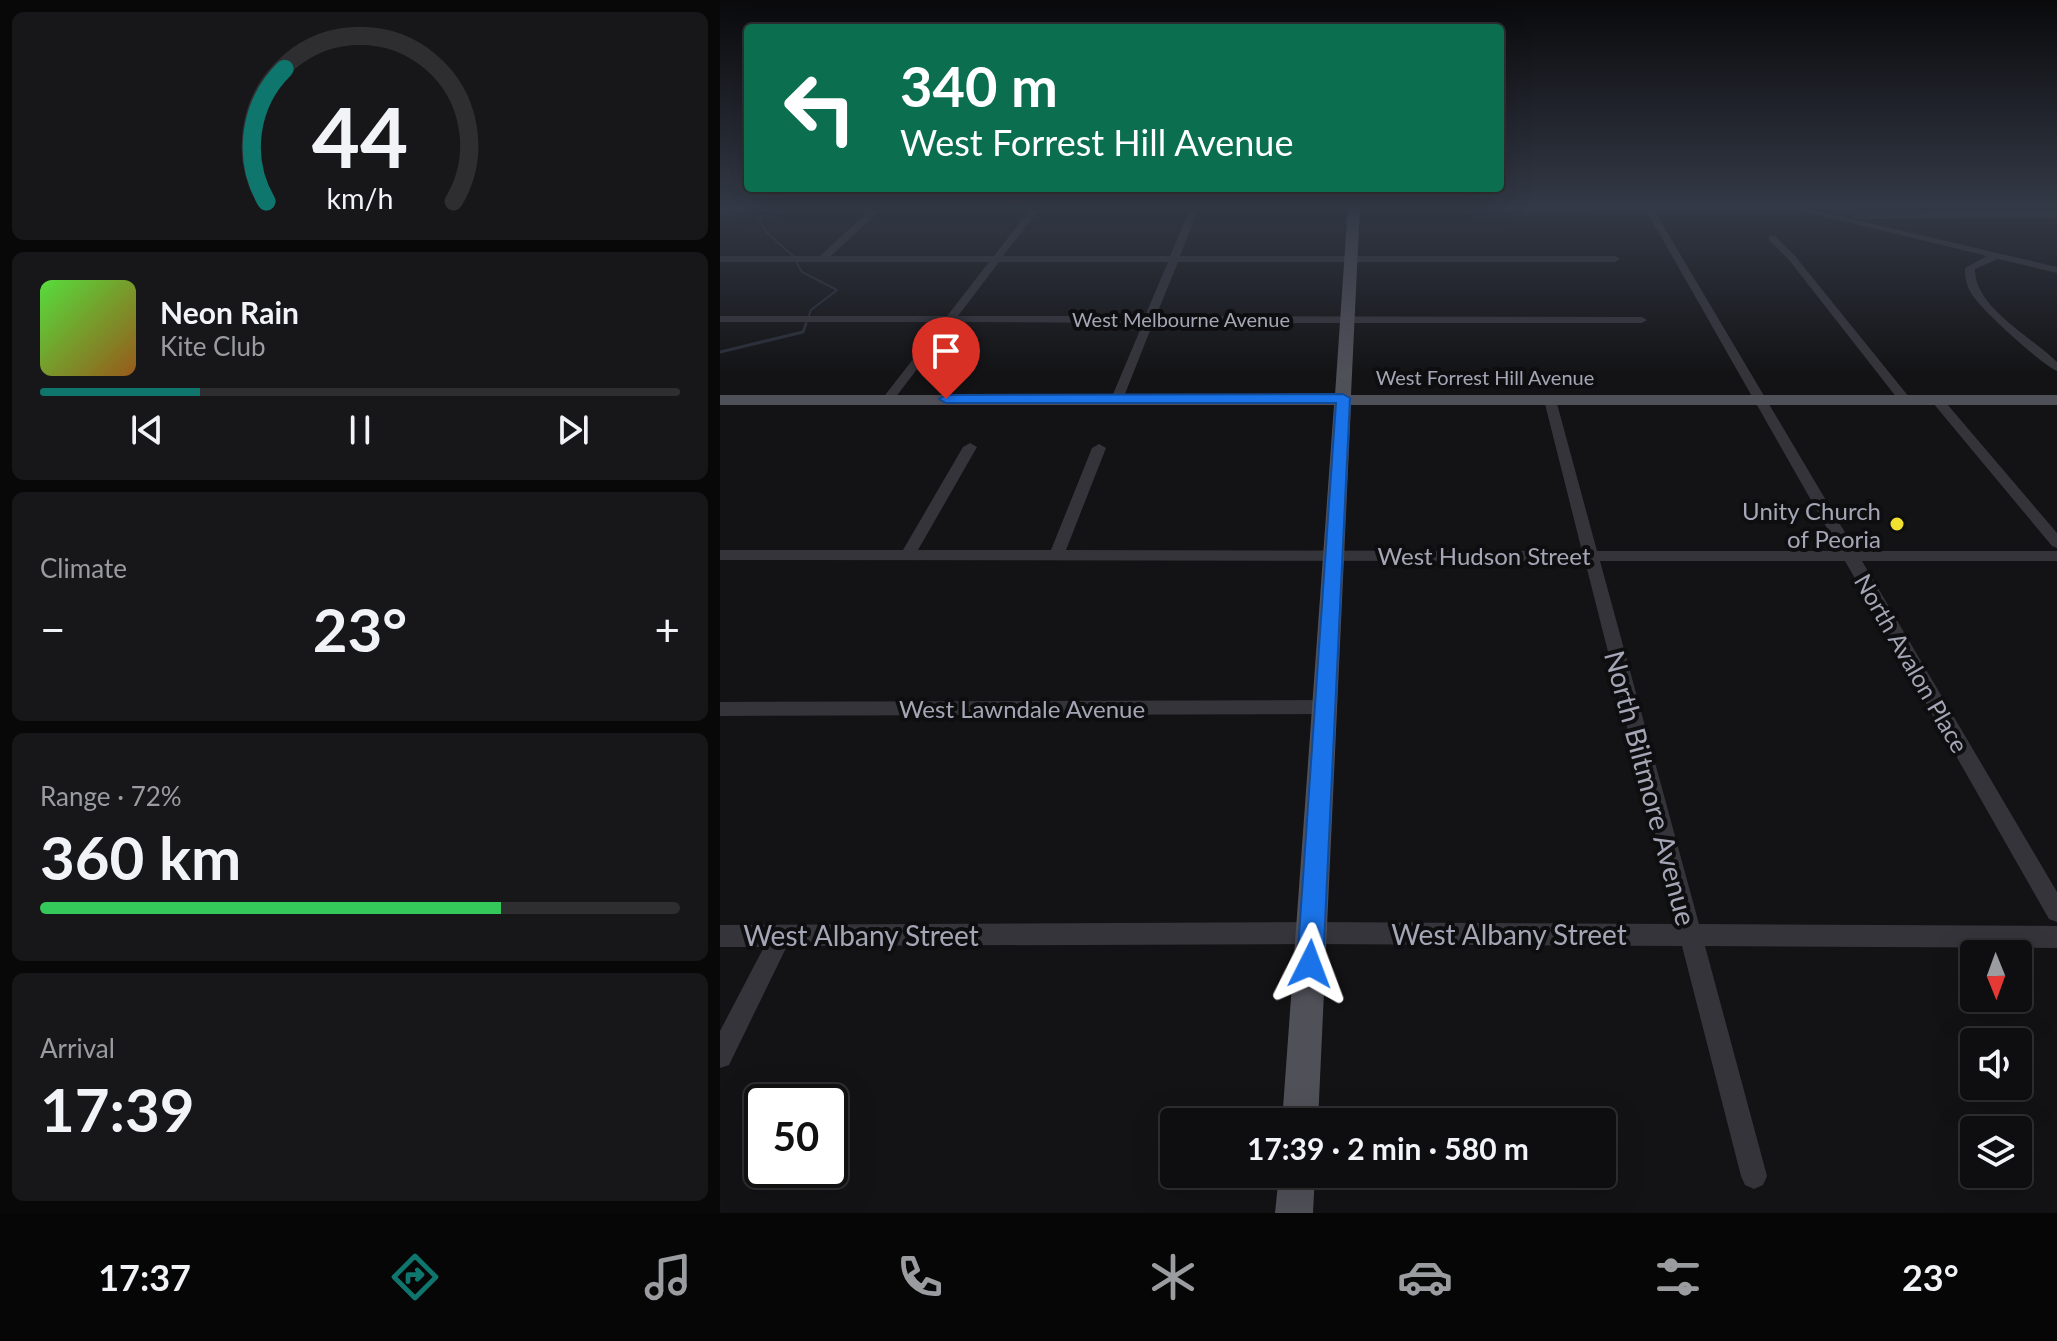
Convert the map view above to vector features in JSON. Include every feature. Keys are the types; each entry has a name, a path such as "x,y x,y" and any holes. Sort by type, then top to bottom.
{"main road":[{"path":"1301,1108 1351,262"},
{"name":"West Forrest Hill Avenue","path":"720,400 2057,400"},
{"path":"1294,1213 1296,1188"}],"street":[{"path":"888,399 994,262"},
{"path":"1117,399 1173,262"},
{"name":"North Avalon Place","path":"1680,262 2057,912"},
{"path":"1795,262 1905,400"},
{"path":"1984,262 1970,268 1970,286 1992,312 2032,343 2057,368"},
{"path":"2020,262 2057,270"},
{"name":"West Melbourne Avenue","path":"720,319 1642,320"},
{"name":"North Biltmore Avenue","path":"1550,400 1754,1176"},
{"path":"1937,400 2057,543"},
{"path":"908,555 970,447"},
{"path":"1057,554 1099,448"},
{"name":"West Hudson Street","path":"720,555 2057,556"},
{"name":"West Lawndale Avenue","path":"720,709 1324,707"},
{"name":"West Albany Street","path":"720,936 1312,933 2057,937"},
{"path":"720,1056 781,936"}],"waterway":[{"path":"796,262 802,272 837,290 811,310 805,326"},
{"path":"720,352 803,332 806,324"}],"place":[{"name":"Unity Church of Peoria","path":"1897,524"}],"route":[{"path":"946,399 1343,398 1310,964"}]}
